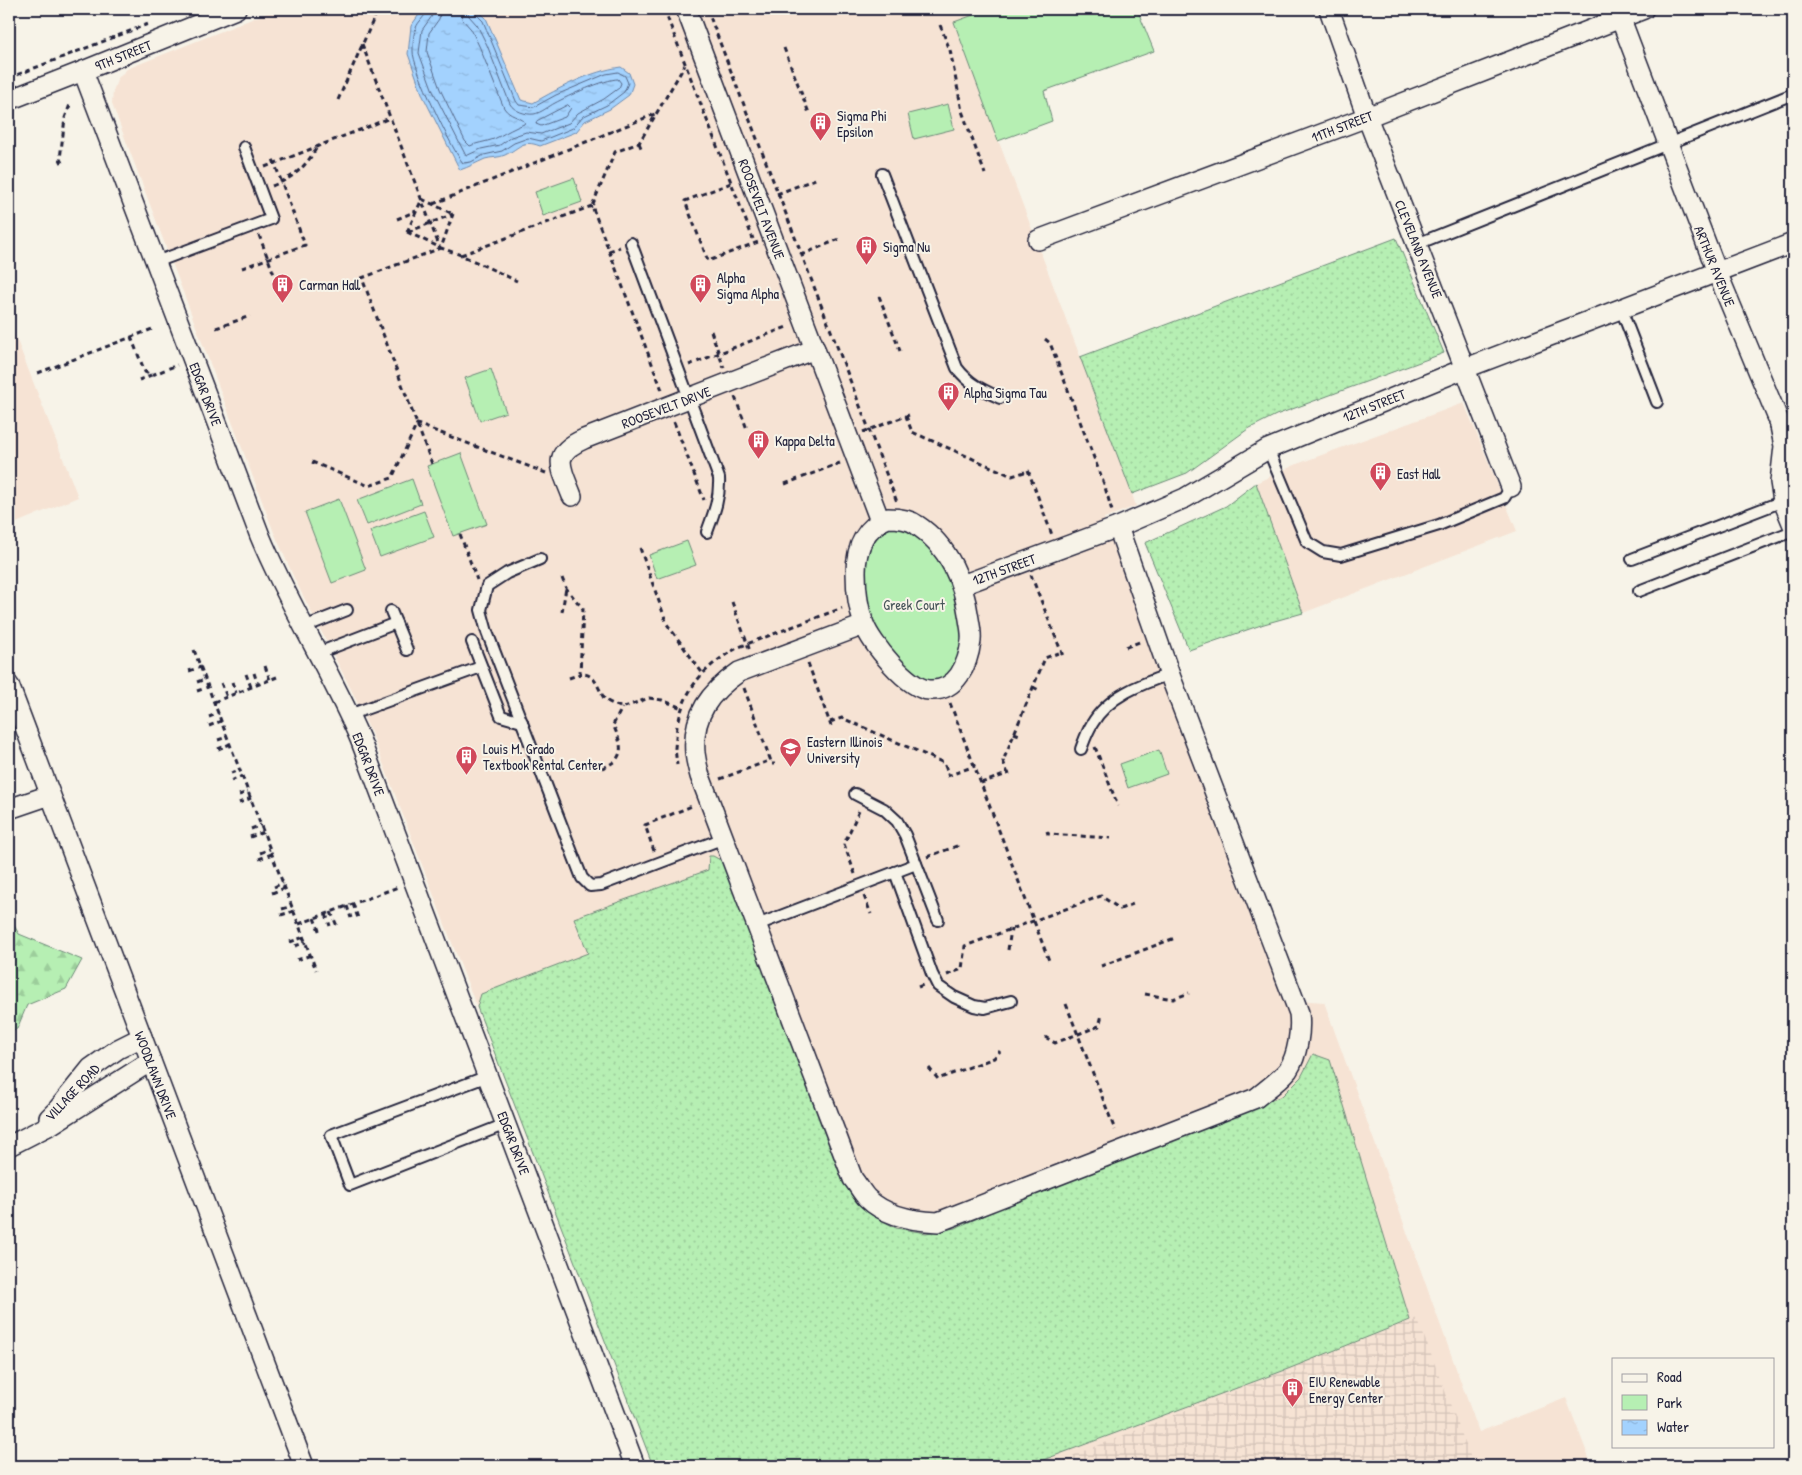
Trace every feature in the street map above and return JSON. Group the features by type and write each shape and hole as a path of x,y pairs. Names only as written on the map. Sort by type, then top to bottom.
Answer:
{"street":[{"name":"9TH STREET","path":"9,100 236,9"},
{"name":"ROOSEVELT AVENUE","path":"686,9 880,521"},
{"name":"CLEVELAND AVENUE","path":"1330,9 1367,117 1511,487"},
{"name":"11TH STREET","path":"1038,240 1367,117 1619,13 1644,9"},
{"name":"ARTHUR AVENUE","path":"1619,13 1718,272 1779,421 1784,446 1780,482 1789,512"},
{"name":"EDGAR DRIVE","path":"83,71 276,576 349,715 635,1466"},
{"name":"12TH STREET","path":"962,585 1118,527 1185,498 1268,448 1466,368 1793,243"},
{"name":"ROOSEVELT DRIVE","path":"569,488 561,460 562,454 568,447 584,439 815,349"},
{"path":"888,518 902,518 917,524 928,534 951,562 962,585 967,601 971,635 969,652 963,670 956,680 944,688 928,690 917,686 902,676 878,649 864,625 858,597 856,560 862,539 869,529 888,518"},
{"path":"864,625 739,672 723,683 699,714 695,753 700,776 853,1179 867,1198 898,1216 918,1221 938,1222 1256,1098 1276,1082 1289,1068 1301,1031 1299,1013 1170,674 1118,527"},
{"name":"WOODLAWN DRIVE","path":"9,685 304,1466"},
{"path":"9,809 50,795"},
{"name":"VILLAGE ROAD","path":"29,1136 58,1109 91,1068 142,1037"},
{"name":"VILLAGE ROAD","path":"9,1146 52,1124 151,1061"}],"lane":[{"path":"1417,244 1793,94"},
{"path":"156,262 271,220 244,147"},
{"path":"882,174 957,368 964,378 975,386 1000,398"},
{"path":"631,243 718,478 720,491 707,532"},
{"path":"1621,309 1657,402"},
{"path":"1268,448 1307,542 1323,552 1341,555 1439,525 1504,498 1511,487"},
{"path":"1632,558 1789,512"},
{"path":"1639,591 1793,531"},
{"path":"540,560 495,579 487,586 481,610 582,878 590,886 602,885 724,838"},
{"path":"304,627 347,610"},
{"path":"391,612 407,650"},
{"path":"318,653 396,623"},
{"path":"472,642 501,716 522,722"},
{"path":"349,715 482,667"},
{"path":"1082,746 1092,724 1105,706 1126,692 1170,674"},
{"path":"855,794 884,809 897,821 938,920"},
{"path":"757,925 915,863"},
{"path":"895,872 938,986 954,997 974,1006 985,1008 1011,1001"},
{"path":"488,1076 331,1135 350,1185 506,1124"}],"path":[{"path":"338,100 378,9"},
{"path":"664,9 758,252"},
{"path":"708,9 897,502 906,503"},
{"path":"9,78 150,23"},
{"path":"940,25 950,50 962,111 985,174"},
{"path":"362,44 441,248"},
{"path":"784,48 809,113"},
{"path":"685,65 639,143 615,152 592,206 712,519"},
{"path":"62,163 60,160 64,118 71,102"},
{"path":"433,204 656,114"},
{"path":"253,172 390,118"},
{"path":"639,143 642,150"},
{"path":"260,190 294,176 312,156 317,147"},
{"path":"770,196 818,178"},
{"path":"739,180 685,201 696,233 708,261 763,240"},
{"path":"422,200 453,214"},
{"path":"407,232 422,200"},
{"path":"461,255 592,206"},
{"path":"397,219 417,211"},
{"path":"407,232 453,214"},
{"path":"432,464 362,278 441,248 453,214"},
{"path":"256,225 275,277"},
{"path":"407,232 517,282"},
{"path":"794,258 842,238"},
{"path":"879,296 900,351"},
{"path":"216,328 250,316"},
{"path":"783,319 797,356"},
{"path":"38,373 155,328"},
{"path":"657,377 786,328"},
{"path":"131,337 145,372 152,375"},
{"path":"1045,338 1050,343 1076,408 1118,527"},
{"path":"140,380 180,364"},
{"path":"861,433 908,416 912,432 1012,476 1028,470 1053,538"},
{"path":"312,462 370,486 392,478 417,424"},
{"path":"417,424 569,488"},
{"path":"785,484 845,461"},
{"path":"839,463 842,472"},
{"path":"460,534 483,597"},
{"path":"640,548 668,624 705,678"},
{"path":"981,783 1009,774 1003,761 1045,658 1062,654 1030,573"},
{"path":"562,578 566,588 583,610 580,674"},
{"path":"562,612 566,588"},
{"path":"732,602 751,653"},
{"path":"678,769 675,738 682,708 686,697 702,674 729,653 747,644 838,610 844,606"},
{"path":"662,610 667,608"},
{"path":"1126,647 1148,639"},
{"path":"194,650 316,970"},
{"path":"806,657 830,724 842,718 892,742 916,750 944,763 948,776 975,766"},
{"path":"265,666 270,680"},
{"path":"189,671 201,667"},
{"path":"254,673 258,685"},
{"path":"246,674 251,687"},
{"path":"569,678 580,674 591,676 597,682 605,700 622,708"},
{"path":"214,702 277,677"},
{"path":"196,682 205,679"},
{"path":"232,682 236,693"},
{"path":"221,683 227,697"},
{"path":"742,683 770,760 772,764 775,764"},
{"path":"197,692 208,687"},
{"path":"1033,687 1041,691"},
{"path":"602,768 611,764 620,753 621,744 613,725 622,708 649,698 662,700 682,708"},
{"path":"957,700 950,702 1050,963"},
{"path":"1024,710 1028,712"},
{"path":"209,717 219,713"},
{"path":"209,726 221,721"},
{"path":"869,737 872,731"},
{"path":"1014,733 1022,736"},
{"path":"218,740 227,737"},
{"path":"218,749 230,744"},
{"path":"1082,746 1096,748 1118,806"},
{"path":"912,757 916,750"},
{"path":"717,780 770,760"},
{"path":"231,773 240,770"},
{"path":"230,780 242,776"},
{"path":"240,795 248,792"},
{"path":"239,803 251,798"},
{"path":"865,799 844,844 871,914"},
{"path":"654,851 644,824 692,808 689,800"},
{"path":"251,829 261,825"},
{"path":"1047,831 1048,834 1111,838"},
{"path":"250,837 264,832"},
{"path":"915,863 957,846 956,844"},
{"path":"260,853 270,849"},
{"path":"259,859 272,854"},
{"path":"274,887 283,883"},
{"path":"272,893 285,888"},
{"path":"299,924 398,888"},
{"path":"918,986 962,969 965,946 1011,928 1101,896 1120,909 1136,903"},
{"path":"353,904 358,918"},
{"path":"282,909 292,906"},
{"path":"347,906 351,918"},
{"path":"281,915 294,911"},
{"path":"331,912 337,926"},
{"path":"326,914 330,926"},
{"path":"314,918 320,933"},
{"path":"1008,950 1011,928"},
{"path":"290,942 304,937"},
{"path":"1101,966 1175,938"},
{"path":"295,946 306,942"},
{"path":"297,960 310,955"},
{"path":"1145,994 1173,999 1189,993"},
{"path":"1066,1004 1114,1130"},
{"path":"1045,1037 1055,1043 1099,1026 1102,1015"},
{"path":"929,1068 938,1079 994,1058 1000,1051"}],"shaded area":[{"name":"Eastern Illinois University","path":"277,9 990,9 954,23 1132,494 1136,506 1104,518 1284,999 1324,1002 1479,1432 1566,1398 1592,1466 653,1466 373,737 352,691 295,580 273,530 112,104 113,91 118,78 127,69"},
{"path":"9,320 78,497 9,526"},
{"path":"1464,403 1517,531 1303,613 1256,483 1297,464"},
{"path":"1417,1318 1474,1466 1047,1466"}],"green space":[{"path":"990,9 1137,9 1154,51 1044,91 1052,121 998,141 954,22"},
{"path":"948,104 954,129 914,139 908,114"},
{"path":"574,178 582,202 543,216 535,192"},
{"path":"1396,238 1444,353 1276,415 1248,429 1187,473 1132,494 1080,357"},
{"path":"491,369 506,412 480,421 465,378"},
{"path":"461,453 487,524 453,536 427,466"},
{"path":"412,479 421,504 367,525 357,500"},
{"path":"1256,483 1303,613 1264,624 1189,650 1145,543 1226,506"},
{"path":"339,499 366,570 332,583 305,512"},
{"path":"424,511 434,537 380,557 370,531"},
{"name":"Greek Court","path":"902,525 936,551 956,586 965,641 954,674 935,683 913,676 879,635 868,609 864,562 870,539 887,526"},
{"path":"687,541 696,565 657,579 649,555"},
{"path":"1159,750 1167,774 1128,788 1120,764"},
{"path":"709,856 724,862 853,1195 870,1214 896,1228 926,1233 955,1228 1078,1174 1282,1096 1301,1077 1313,1054 1330,1060 1410,1320 1288,1369 1027,1466 653,1466 477,1007 481,994 588,953 574,918 708,870"},
{"path":"9,917 19,934 82,960 66,989 27,1005 17,1029 9,1031"}],"water":[{"path":"423,9 477,9 486,18 521,100 533,103 587,76 621,67 629,73 633,84 629,95 610,109 585,121 576,132 540,146 529,143 521,145 503,156 485,159 460,170 423,96 408,54 411,26"}],"place":[{"name":"Sigma Phi Epsilon","path":"821,142"},
{"name":"Sigma Nu","path":"867,265"},
{"name":"Carman Hall","path":"283,303"},
{"name":"Alpha Sigma Alpha","path":"701,304"},
{"name":"Alpha Sigma Tau","path":"948,411"},
{"name":"Kappa Delta","path":"759,459"},
{"name":"East Hall","path":"1381,492"},
{"name":"Eastern Illinois University","path":"791,768"},
{"name":"Louis M. Grado Textbook Rental Center","path":"467,775"},
{"name":"EIU Renewable Energy Center","path":"1293,1408"}]}
